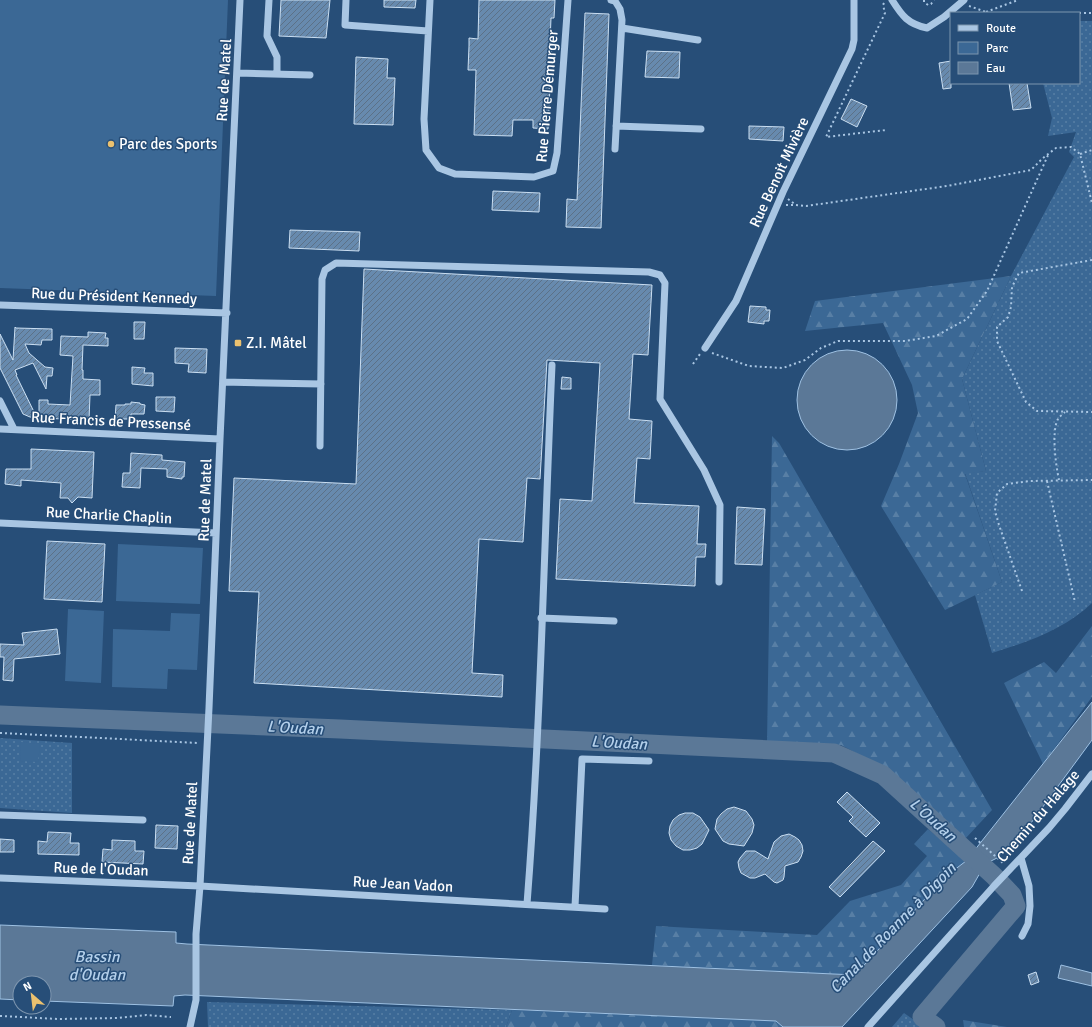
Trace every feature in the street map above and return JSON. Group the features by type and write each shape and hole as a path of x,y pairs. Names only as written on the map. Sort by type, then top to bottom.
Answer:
{"street":[{"name":"Rue de Matel","path":"190,1027 196,1000 196,934 209,718 240,0"},
{"path":"269,0 267,36 277,56 277,74"},
{"path":"346,0 345,26 428,31"},
{"name":"Rue Pierre Démurger","path":"430,0 424,119 426,150 439,168 455,174 534,177 553,171 557,153 568,0"},
{"path":"611,0 615,1 620,9 622,20 615,149"},
{"name":"Rue Benoit Mivière","path":"705,348 736,301 783,192 852,49 854,40 854,0"},
{"path":"892,0 906,20 917,26 927,28 944,17 962,2"},
{"path":"622,28 698,40"},
{"path":"237,73 310,75"},
{"path":"616,126 701,129"},
{"path":"320,446 322,279 325,270 336,263 649,272 660,275 666,283 660,399 704,470 720,505 719,582"},
{"name":"Rue du Président Kennedy","path":"0,305 227,313"},
{"path":"527,904 531,852 552,365"},
{"path":"224,382 321,384"},
{"path":"0,401 14,429"},
{"name":"Rue Francis de Pressensé","path":"0,429 220,438"},
{"name":"Rue Charlie Chaplin","path":"0,523 216,533"},
{"path":"541,618 614,621"},
{"path":"575,907 582,759 649,762"},
{"name":"Chemin du Halage","path":"868,1027 1065,809 1092,774"},
{"path":"0,815 143,820"},
{"path":"1021,858 1029,886 1030,906 1028,924 1022,936"},
{"name":"Rue de l'Oudan","path":"0,878 200,886"},
{"name":"Rue Jean Vadon","path":"200,886 605,909"}],"path":[{"path":"885,0 883,5 885,13 826,137 886,130"},
{"path":"924,0 924,2 928,5 932,4 934,0"},
{"path":"962,2 987,12 1018,0"},
{"path":"1080,13 1092,13"},
{"path":"783,192 785,197 796,205 806,206 947,186 1031,170 1042,158 1056,148 1072,147 1080,154 1092,203"},
{"path":"1080,154 1092,150"},
{"path":"713,354 749,366 783,368 805,360 820,348 838,341 905,341 936,336 967,319 987,291 1049,153"},
{"path":"1092,260 1019,273 1012,287 1011,307 1008,317 997,328 997,341 1026,402 1037,411 1092,412"},
{"path":"693,364 705,348"},
{"path":"1059,480 1056,463 1055,437 1058,419 1065,412"},
{"path":"1022,591 998,525 995,511 996,493 1007,484 1059,480 1092,480"},
{"path":"1047,481 1074,602"},
{"path":"0,733 207,743"},
{"path":"975,838 1004,864"},
{"path":"0,1016 59,1019 118,1018 146,1015 171,1017"}],"green space":[{"name":"Parc des Sports","path":"0,0 228,0 216,296 0,288"},
{"path":"1080,21 1092,21 1092,603 1070,620 1045,634 992,653 975,595 1002,582 965,473 986,471 962,379 1011,276 1074,157 1069,152 1076,132 1048,136 1052,118 1043,84 1080,84"},
{"path":"1011,276 962,379 986,471 965,474 1002,582 945,610 881,506 918,413 912,385 883,323 805,331 815,301"},
{"path":"772,436 779,443 992,810 965,839 886,769 841,745 767,743"},
{"path":"118,544 203,548 200,604 116,601"},
{"path":"68,609 104,611 101,683 65,681"},
{"path":"171,613 200,614 197,670 168,669 167,689 112,687 113,629 170,631"},
{"path":"1092,626 1092,697 1043,764 1004,683 1044,662 1056,673"},
{"path":"0,738 72,743 72,813 0,808"},
{"path":"21,742 40,744 38,762 20,761"},
{"path":"928,829 966,861 945,877 855,975 652,965 656,926 817,935 850,901 901,885 927,856 914,844"},
{"path":"207,1002 512,1010 506,1027 208,1027"},
{"path":"512,1010 776,1021 783,1027 506,1027"},
{"path":"904,1013 924,1027 892,1027"},
{"path":"963,1020 1007,1027 964,1027"}],"water":[{"path":"847,350 857,351 875,358 889,372 896,390 896,410 889,428 875,442 857,449 847,450 837,449 819,442 805,428 798,410 797,400 798,390 805,372 819,358 837,351"},
{"name":"Bassin d'Oudan","path":"1092,702 1092,740 1031,823 997,858 989,862 980,873 972,887 842,1027 783,1027 776,1021 185,995 174,996 173,1006 52,1001 52,975 12,975 12,1000 0,999 0,925 176,932 176,943 187,944 855,975 945,877 966,861"},
{"path":"1061,965 1092,973 1092,986 1058,978"}],"building":[{"path":"281,0 330,0 326,38 279,36"},
{"path":"384,0 416,0 415,8 384,7"},
{"path":"479,0 555,0 554,18 551,18 550,43 552,43 548,129 533,128 533,120 513,120 512,136 474,135 476,70 468,70 469,38 478,39"},
{"path":"585,13 609,14 601,228 566,227 567,199 577,200"},
{"path":"647,51 680,52 679,78 645,77"},
{"path":"356,57 388,59 387,78 395,78 393,125 354,124"},
{"path":"950,61 951,88 943,89 939,63"},
{"path":"1009,84 1027,84 1031,108 1013,110"},
{"path":"851,99 867,106 857,127 841,119"},
{"path":"749,126 784,127 783,141 749,139"},
{"path":"493,191 540,193 539,212 492,210"},
{"path":"290,230 360,232 359,251 289,248"},
{"path":"364,269 652,285 648,355 633,354 629,419 652,421 650,459 637,458 634,503 699,506 697,544 706,544 705,557 696,557 695,586 556,579 560,499 592,501 600,363 547,360 540,479 527,478 523,542 479,539 472,673 503,675 502,697 254,683 259,592 229,591 234,478 356,484"},
{"path":"750,306 766,307 766,310 770,310 769,321 764,321 764,324 748,322"},
{"path":"134,322 145,322 144,339 134,339"},
{"path":"15,327 52,329 52,340 42,340 41,345 25,344 29,353 45,367 53,368 52,376 47,376 46,389 33,363 15,370 37,418 23,414 0,368 0,334 13,360"},
{"path":"88,332 106,333 105,338 108,338 108,346 83,345 83,379 100,380 100,395 90,395 89,420 39,418 39,400 48,400 48,404 70,405 73,356 60,355 61,336 88,337"},
{"path":"175,348 207,349 206,373 188,372 189,364 175,363"},
{"path":"132,367 145,368 144,373 153,373 153,386 132,384"},
{"path":"562,377 571,378 571,389 561,389"},
{"path":"156,397 175,397 174,412 156,411"},
{"path":"131,402 145,405 144,414 131,414 131,419 115,419 116,405 131,404"},
{"path":"31,449 94,452 92,498 78,497 72,503 68,498 60,498 61,483 21,480 21,486 5,484 6,469 31,469"},
{"path":"131,453 162,455 162,460 185,462 184,477 182,477 182,479 167,477 167,469 141,468 140,488 122,487 123,473 130,473"},
{"path":"737,507 765,509 762,565 735,564"},
{"path":"47,541 105,544 102,602 44,599"},
{"path":"57,629 60,654 14,659 13,681 3,680 4,657 0,657 0,644 24,645 22,633"},
{"path":"847,792 880,823 866,837 849,821 853,817 837,802"},
{"path":"734,807 746,811 752,819 754,825 752,833 744,846 729,844 723,841 715,829 717,819 721,814 727,809"},
{"path":"693,813 700,817 709,830 702,844 697,848 690,850 683,850 676,846 671,840 669,833 673,820 679,815"},
{"path":"156,825 178,826 177,849 155,848"},
{"path":"48,832 71,833 70,843 79,843 79,855 38,854 38,841 47,842"},
{"path":"789,834 799,840 803,851 798,862 785,866 783,880 777,883 765,874 755,878 750,878 741,873 738,862 746,851 755,851 768,859 774,842 781,836"},
{"path":"0,839 14,840 14,852 0,852"},
{"path":"112,840 135,841 135,851 144,851 143,864 102,862 103,849 112,850"},
{"path":"873,841 885,851 840,897 829,887"},
{"path":"1036,972 1039,982 1031,985 1028,975"}],"waterway":[{"name":"L'Oudan","path":"0,715 340,729 834,753 883,775 994,876 1012,895 1016,906 922,1017 936,1027"}],"place":[{"name":"Parc des Sports","path":"111,144"},
{"name":"Z.I. Mâtel","path":"238,343"}],"water label":[{"name":"Canal de Roanne à Digoin","path":"893,928"}]}
